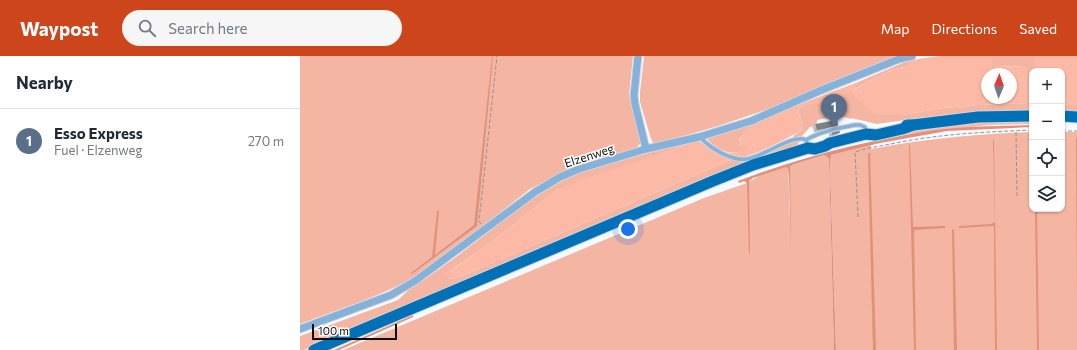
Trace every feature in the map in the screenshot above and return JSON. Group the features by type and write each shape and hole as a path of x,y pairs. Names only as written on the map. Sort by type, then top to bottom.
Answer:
{"main road":[{"path":"314,350 713,180 807,144 823,141 830,142 866,134 876,129 903,124 913,125 978,117 1029,116"},
{"path":"1065,116 1077,117"}],"street":[{"path":"638,56 634,95 646,149"},
{"name":"Elzenweg","path":"300,329 391,295 416,281 535,192 560,177 579,169 646,149 699,137 751,121 831,86 899,59 912,56"}],"lane":[{"path":"699,137 707,144 732,158 746,159 758,156 802,138 807,144 812,136 855,124 865,127 866,134"}],"path":[{"path":"484,230 479,221 497,56"},
{"path":"858,216 855,152 911,140 971,133 1029,130"},
{"path":"1016,131 1018,196"},
{"path":"1065,131 1077,132"}],"shaded area":[{"path":"300,56 633,56 629,95 641,134 641,143 636,148 569,170 530,189 424,272 394,288 300,324"},
{"path":"492,56 477,226 412,274 411,273 432,257 437,212 439,210 435,255 474,225"},
{"path":"644,56 899,56 777,106 718,126 659,143 653,143 640,102"},
{"path":"940,56 992,56 992,67 1026,66 1027,103 1017,103 1017,68 981,68 981,104 1003,104 943,108 902,115 885,115 875,114 857,99 852,91 833,99 798,109 803,129 772,146 754,154 741,157 726,152 738,152 749,148 738,146 750,123 858,82 854,90 892,70 908,66 918,59"},
{"path":"992,56 1035,56 1035,68 1029,68 1029,113 941,119 926,117 877,124 841,116 833,119 832,117 817,120 815,126 810,127 802,136 794,138 793,136 803,129 798,109 809,104 839,98 858,82 905,62 918,59 908,66 892,70 853,90 902,115 943,108 1026,103 1024,66 992,67"},
{"path":"1035,56 1077,56 1077,105 1065,105 1065,68 1035,68"},
{"path":"1065,105 1077,105 1077,113 1065,113"},
{"path":"1029,120 1029,124 989,125 892,136 891,134 944,125"},
{"path":"750,123 749,127 739,140 750,148 744,151 733,153 727,152 716,147 707,139 708,137"},
{"path":"1029,125 1029,127 947,131 880,143 831,155 830,167 836,350 834,350 829,159 824,155 792,165 790,167 791,250 788,168 786,167 753,178 749,181 749,255 747,183 744,181 739,183 738,181 786,164 860,144 935,130 984,126"},
{"path":"1029,132 1029,212 1065,212 1065,132 1077,132 1077,350 836,350 830,167 831,155 871,145 871,149 911,142 992,134"},
{"path":"1076,138 1077,138 1077,304"},
{"path":"696,140 683,146 557,190 489,244 451,270 451,279 457,278 733,159 748,163 511,261 304,350 300,350 300,336 398,300 414,285 456,257 530,200 560,182 583,171"},
{"path":"696,140 733,159 457,278 450,279 444,275 489,244 557,190 583,179 683,146"},
{"path":"801,140 794,148 760,157 795,141"},
{"path":"994,140 997,350 995,350 994,228 993,226 959,228 959,226 991,224 995,222"},
{"path":"910,144 913,227 945,226 945,228 914,230 916,350 914,350"},
{"path":"870,152 876,350 873,350 868,154"},
{"path":"824,155 829,159 834,350 343,350 704,198 747,183 762,174 788,166 790,221 790,167 792,165"},
{"path":"1035,212 1037,212 1039,350 1037,350"},
{"path":"954,229 957,350 954,350 952,230"},
{"path":"413,315 413,317 339,350 334,350"}],"building":[{"path":"837,120 840,133 832,135 831,128 817,130 815,124"}],"place":[{"name":"Esso Express","path":"834,127"}]}
